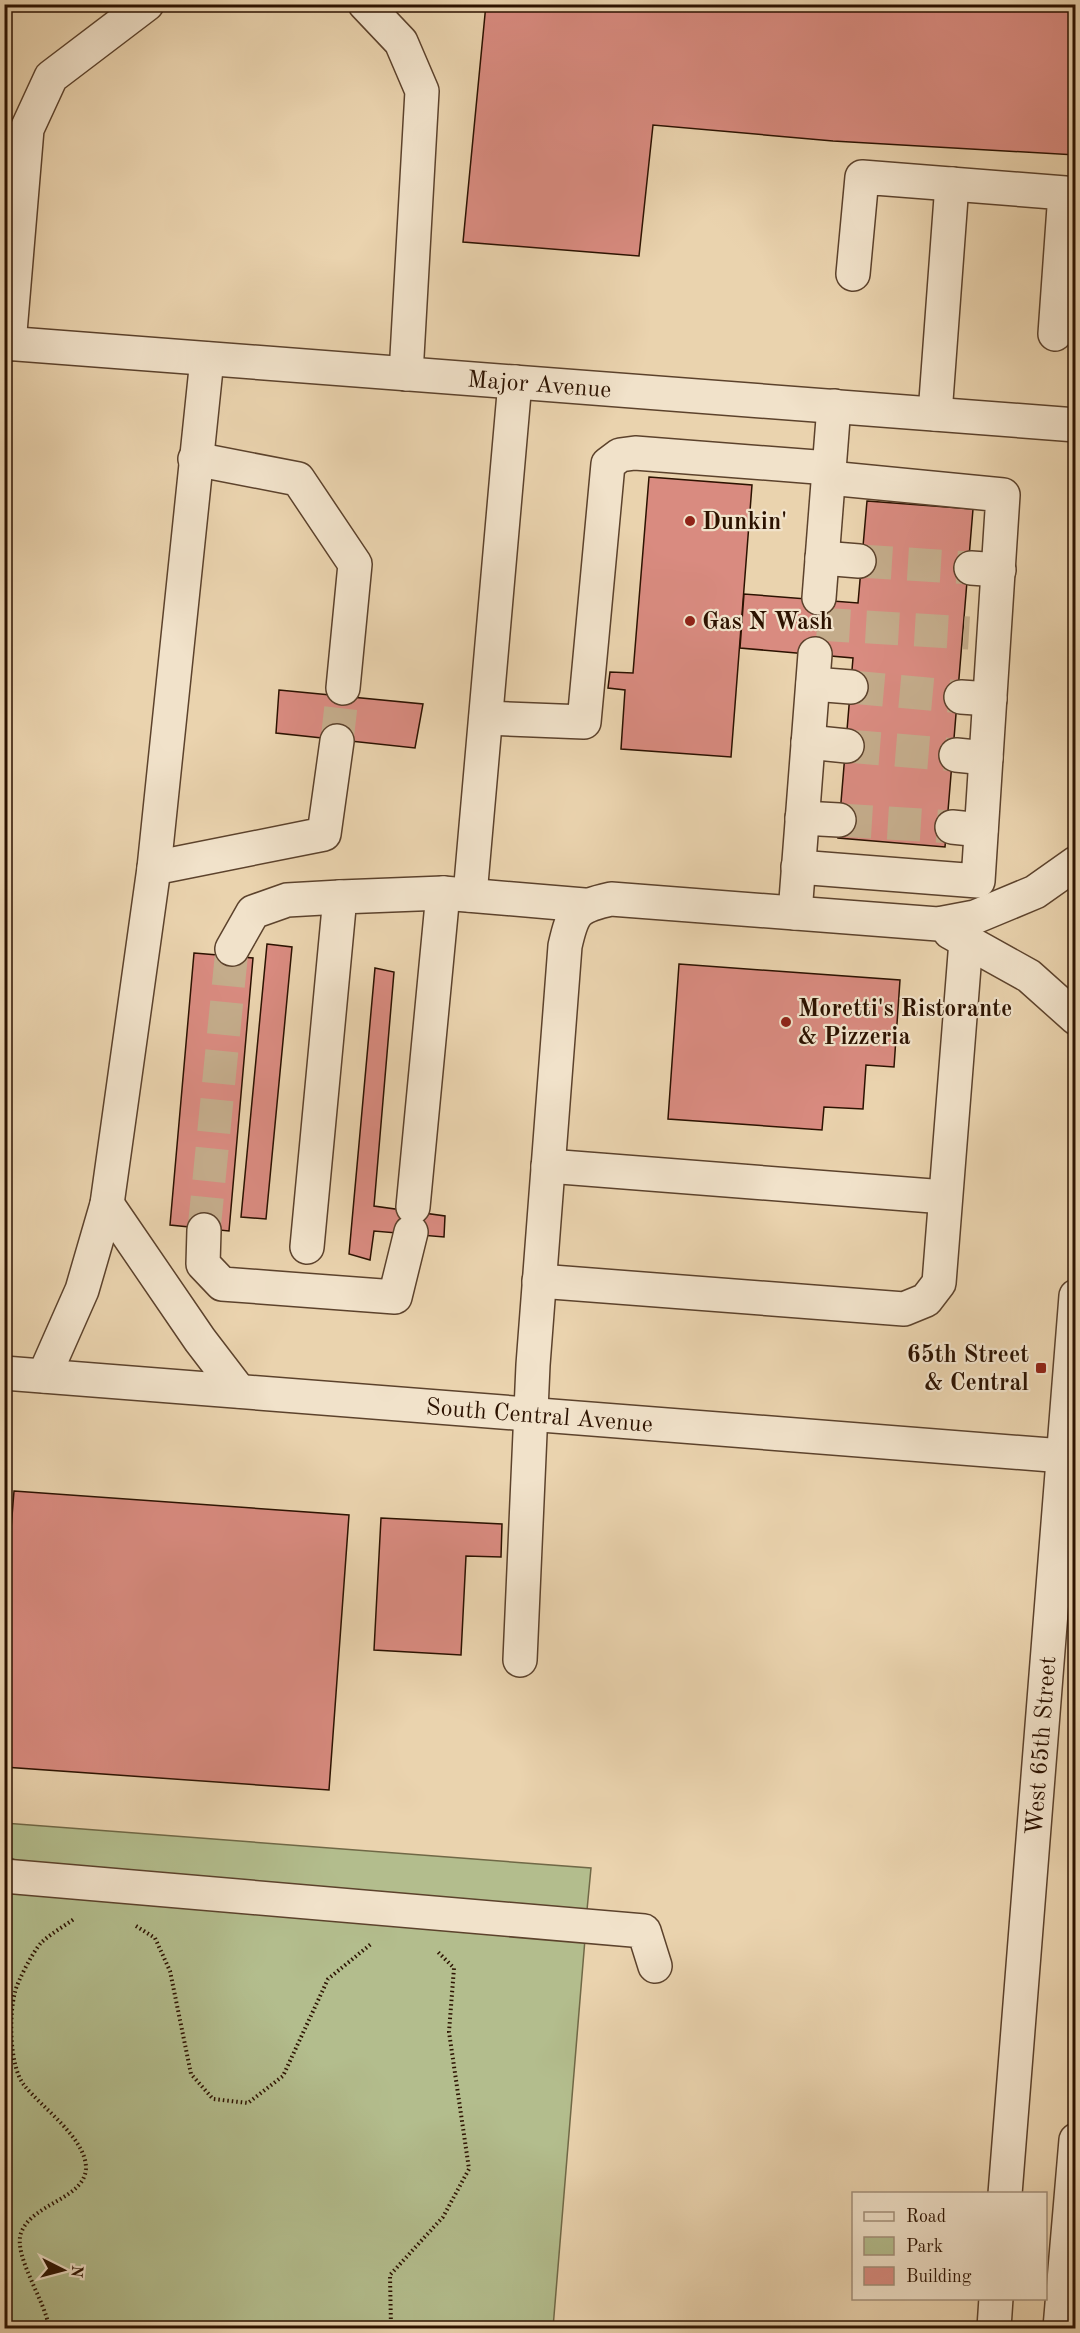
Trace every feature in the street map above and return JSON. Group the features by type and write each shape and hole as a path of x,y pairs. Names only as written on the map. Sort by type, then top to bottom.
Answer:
{"street":[{"path":"7,344 16,128 51,77 147,4"},
{"path":"365,4 401,42 422,92 406,374"},
{"path":"853,274 862,177 1065,193 1055,334"},
{"path":"935,414 952,184"},
{"name":"Major Avenue","path":"7,344 1076,425"},
{"path":"44,1376 82,1290 107,1204 154,868 207,358"},
{"path":"204,1230 202,1264 222,1284 395,1297 412,1220 456,894 486,718 515,382"},
{"path":"819,598 834,406"},
{"path":"486,718 584,722 608,464 621,455 635,453 829,473 1003,495 985,569 967,829 978,881 971,929 939,1283 926,1300 904,1310 539,1281"},
{"path":"195,459 298,479 355,564 343,688"},
{"path":"822,558 859,561"},
{"path":"795,913 814,669 851,687"},
{"path":"154,868 324,834 338,741"},
{"path":"808,742 847,746"},
{"path":"802,818 839,820"},
{"path":"971,929 1035,892 1076,863"},
{"path":"798,867 978,881"},
{"path":"232,949 253,912 287,900 340,897 456,894 584,906 611,899 938,924 971,929 1029,975 1076,1018"},
{"path":"307,1247 340,897"},
{"path":"520,1660 539,1281 565,946 570,922 584,906"},
{"path":"548,1166 945,1197"},
{"path":"107,1204 200,1340 239,1391"},
{"name":"West 65th Street","path":"1005,2192 1069,1457 1076,1296"},
{"name":"South Central Avenue","path":"4,1373 1069,1457"},
{"path":"4,1876 644,1931 654,1966"},
{"path":"1060,2328 1076,2140"},
{"path":"994,2328 996,2300"}],"path":[{"path":"49,2328 48,2317 21,2254 21,2234 33,2216 80,2186 86,2168 80,2146 22,2083 11,2050 15,1991 39,1944 78,1916"},
{"path":"128,1921 155,1938 170,1971 191,2074 213,2099 248,2103 283,2076 328,1979 374,1942"},
{"path":"391,2328 390,2276 442,2217 469,2169 449,2032 454,1968 430,1944"}],"green space":[{"path":"4,1823 591,1868 587,1910 25,1865 5,1855"},
{"path":"4,1892 585,1939 553,2328 5,2328"}],"building":[{"path":"486,4 1076,4 1076,155 833,141 653,125 639,256 463,242"},
{"name":"Gas N Wash","path":"649,477 752,485 731,757 621,749 625,690 608,688 610,672 633,673"},
{"name":"Gas N Wash","path":"867,501 973,509 945,847 838,838 853,658 740,648 744,594 858,603"},
{"path":"279,690 423,704 415,748 276,733"},
{"path":"267,944 292,947 266,1219 241,1217"},
{"path":"194,953 253,958 229,1231 170,1225"},
{"name":"Moretti's Ristorante & Pizzeria","path":"679,964 900,980 894,1067 866,1065 863,1109 824,1107 822,1130 668,1119"},
{"path":"375,968 394,972 374,1206 445,1216 444,1237 374,1231 370,1260 349,1254"},
{"path":"14,1491 349,1515 329,1790 4,1767 4,1618"},
{"path":"381,1518 502,1524 501,1557 466,1556 461,1655 374,1650"}],"tunnel":[{"path":"859,561 971,568"},
{"path":"817,624 969,633"},
{"path":"851,687 961,697"},
{"path":"337,741 343,688"},
{"path":"847,746 956,755"},
{"path":"839,820 952,827"},
{"path":"204,1230 232,949"}],"place":[{"name":"Dunkin'","path":"690,521"},
{"name":"Gas N Wash","path":"690,621"},
{"name":"Moretti's Ristorante & Pizzeria","path":"786,1022"},
{"name":"65th Street & Central","path":"1041,1368"}]}
